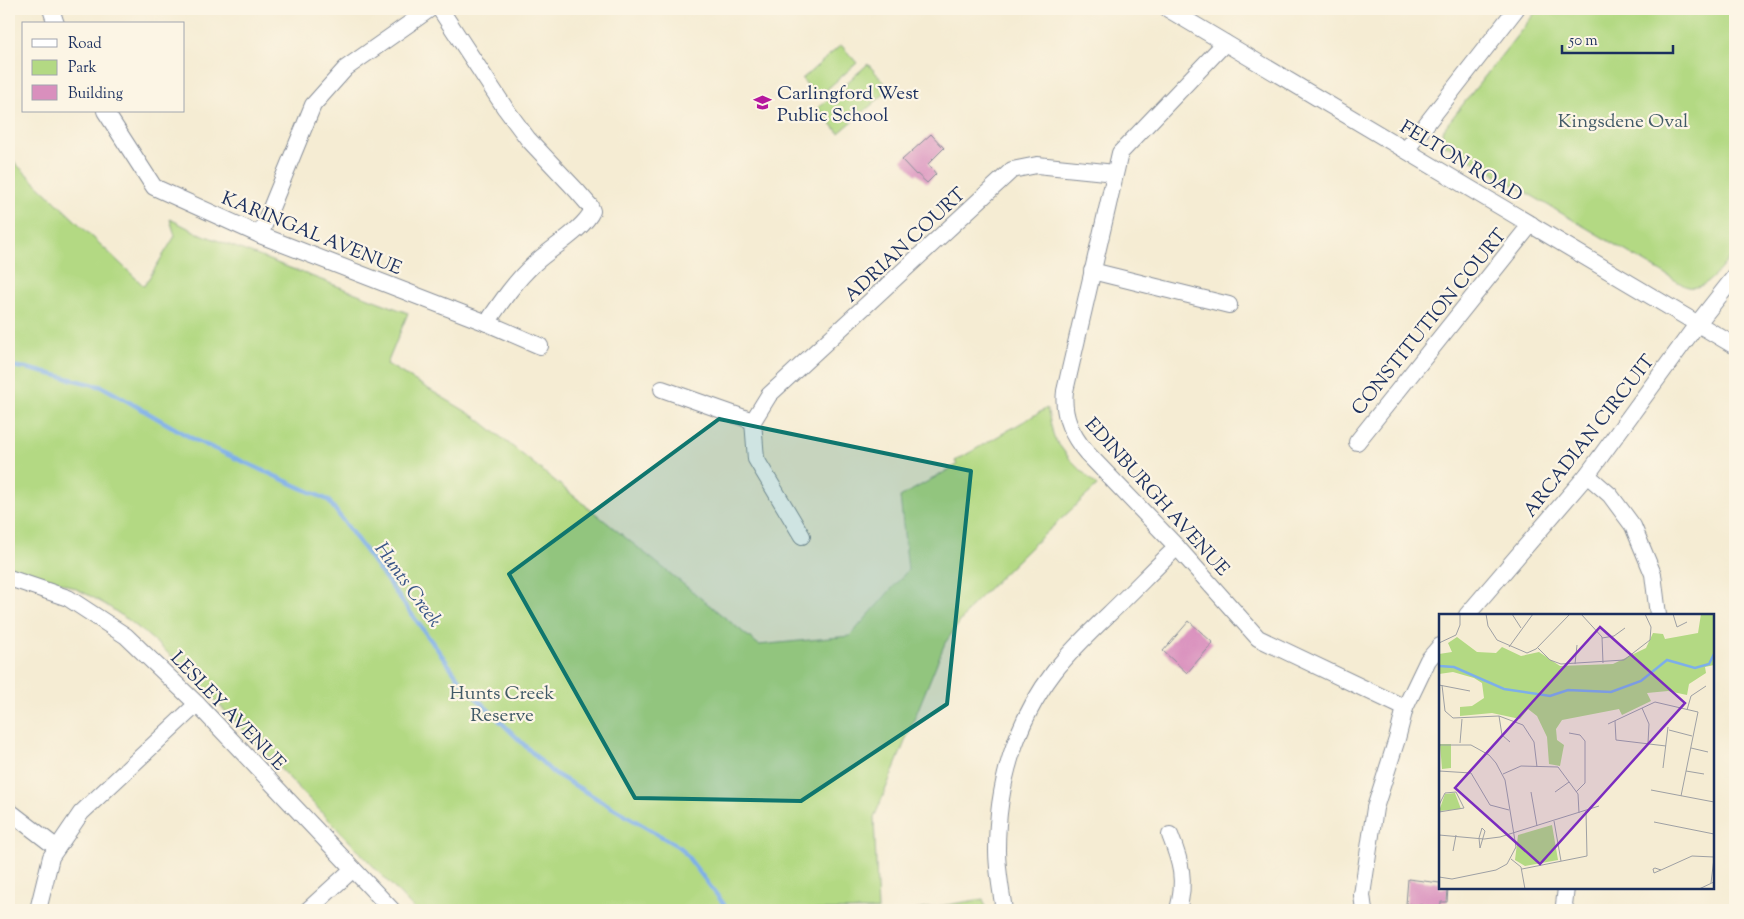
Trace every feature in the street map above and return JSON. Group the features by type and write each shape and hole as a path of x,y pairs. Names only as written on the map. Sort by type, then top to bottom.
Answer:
{"street":[{"path":"51,9 55,22"},
{"path":"260,235 313,105 346,68 430,9"},
{"path":"440,9 505,108 528,139 577,191 592,211 589,217 571,234 534,264 507,293 486,323"},
{"path":"1406,150 1516,9"},
{"name":"FELTON ROAD","path":"1174,10 1225,43 1735,346"},
{"name":"EDINBURGH AVENUE","path":"1225,43 1120,152 1065,391 1063,402 1069,428 1078,442 1177,547 1258,638 1405,708"},
{"name":"KARINGAL AVENUE","path":"106,112 154,187 260,235 540,346"},
{"name":"ADRIAN COURT","path":"753,421 769,395 1012,170 1038,165 1115,173"},
{"name":"CONSTITUTION COURT","path":"1357,442 1531,224"},
{"path":"1092,271 1229,304"},
{"name":"ARCADIAN CIRCUIT","path":"1468,614 1587,476 1698,323 1735,276"},
{"path":"662,389 753,421 756,459 802,536"},
{"path":"1587,476 1610,495 1633,526 1653,574 1658,614"},
{"path":"1004,910 997,851 998,816 1004,779 1012,751 1024,722 1039,694 1069,653 1177,547"},
{"name":"LESLEY AVENUE","path":"9,578 68,598 126,636 197,704 392,910"},
{"path":"1364,910 1362,895 1375,808 1405,708 1428,660 1439,647"},
{"path":"38,910 51,856 81,813 197,704"},
{"path":"9,811 57,848"},
{"path":"1170,835 1181,863 1183,893 1178,910"},
{"path":"308,910 353,869"},
{"path":"1566,889 1564,905 1566,910"}],"highlighted area":[{"path":"719,419 971,471 947,704 801,801 635,798 509,574"}],"green space":[{"name":"Kingsdene Oval","path":"1538,9 1735,9 1735,252 1707,282 1700,286 1685,286 1444,144 1442,131"},
{"path":"841,45 857,63 818,97 802,79"},
{"path":"868,64 890,89 839,133 818,108"},
{"name":"Hunts Creek Reserve","path":"9,153 16,164 144,286 175,236 170,219 198,233 408,313 387,364 477,418 759,645 850,636 908,570 900,497 957,465 955,461 1047,408 1054,438 1069,458 1097,486 972,605 945,643 874,818 878,910 415,910 189,673 144,632 111,608 76,589 45,577 9,568"},
{"path":"983,899 987,910 916,910"}],"building":[{"path":"931,134 944,148 928,164 936,174 927,183 916,175 902,160"},
{"path":"1189,621 1213,643 1187,673 1163,651"},
{"path":"1408,879 1439,883 1439,889 1448,889 1447,902 1441,902 1440,910 1422,910 1422,905 1406,904"}],"waterway":[{"name":"Hunts Creek","path":"9,366 26,368 103,387 195,440 328,500 465,687 552,772 681,848 727,910"}],"place":[{"name":"Carlingford West Public School","path":"763,103"}]}
